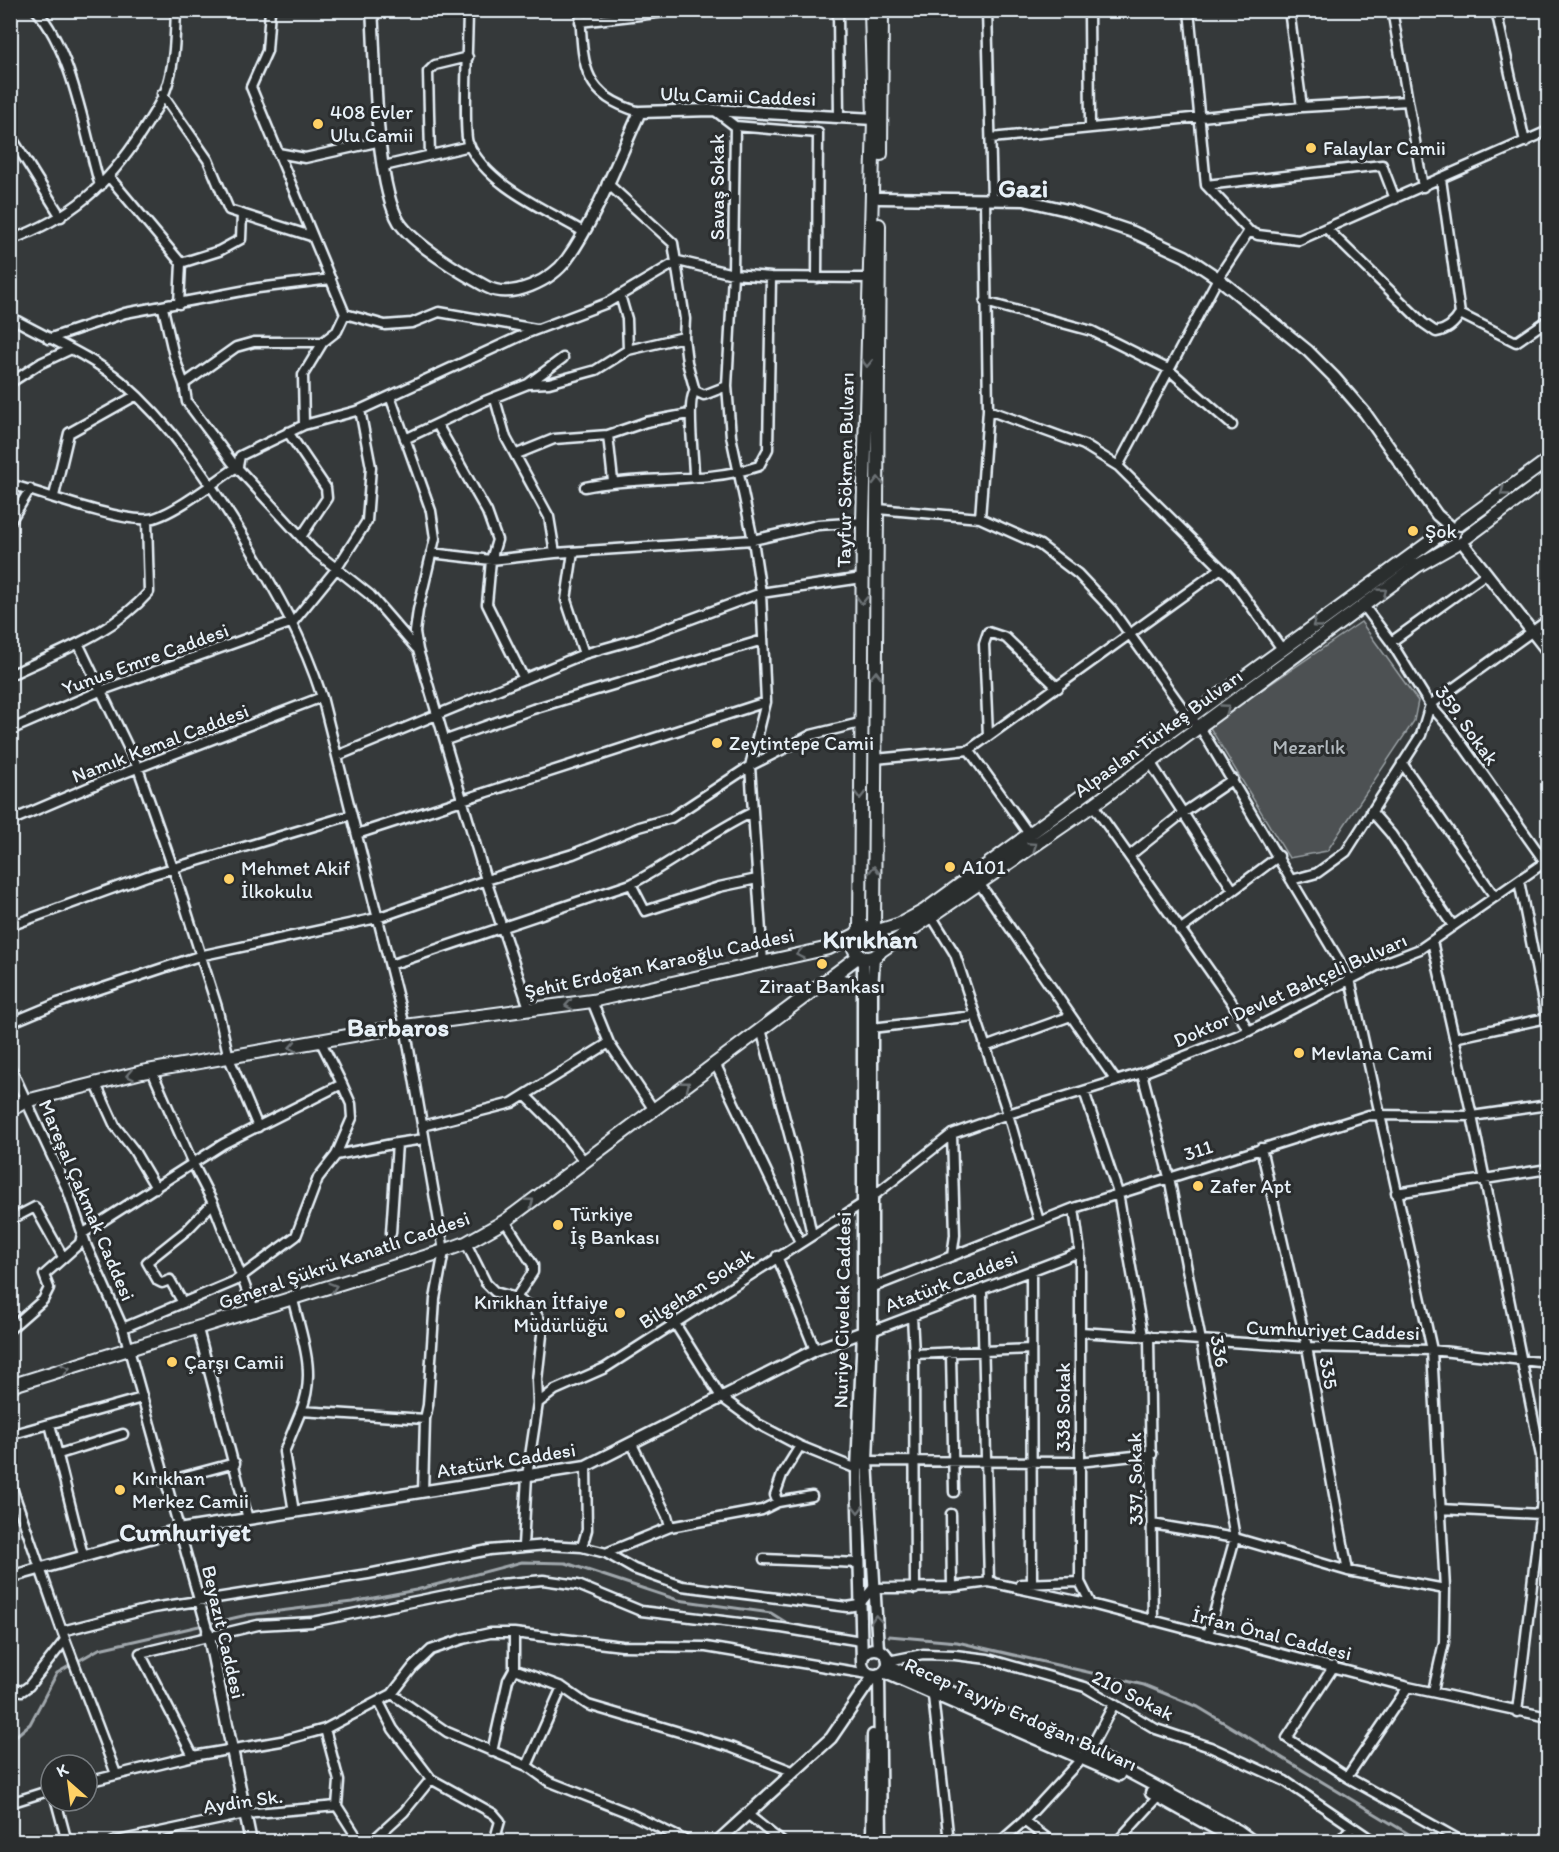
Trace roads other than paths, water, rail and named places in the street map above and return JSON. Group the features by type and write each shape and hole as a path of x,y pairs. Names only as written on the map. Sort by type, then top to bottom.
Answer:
{"main road":[{"name":"Tayfur Sökmen Bulvarı","path":"858,933 862,522 873,119 871,10"},
{"name":"Tayfur Sökmen Bulvarı","path":"876,930 875,759 882,10"},
{"name":"Alpaslan Türkeş Bulvarı","path":"876,930 900,924 924,911 1282,649 1548,460"},
{"name":"Alpaslan Türkeş Bulvarı","path":"870,955 932,917 1093,805 1417,566 1462,541 1548,477"},
{"path":"1453,526 1466,528 1462,541 1448,538 1453,526"},
{"path":"858,933 876,930"},
{"name":"Nuriye Civelek Caddesi","path":"858,933 853,946 870,955 883,938 876,930"},
{"name":"Şehit Erdoğan Karaoğlu Caddesi","path":"10,1110 27,1101 95,1082 152,1071 405,1026 592,1001 829,948 858,933"},
{"name":"General Şükrü Kanatlı Caddesi","path":"10,1386 255,1312 466,1243 505,1221 761,1029 832,978 870,955"}],"street":[{"path":"36,10 50,26 63,53 100,186"},
{"path":"10,240 61,217 110,178 151,119 169,80 176,10"},
{"path":"270,10 267,51 251,87 345,314 337,331 323,342 303,375 303,425"},
{"name":"Ulu Camii Caddesi","path":"372,10 387,193 400,223 460,273 492,290 523,290 548,275 566,260 607,183 640,112 714,110 873,119"},
{"path":"468,10 467,141 485,169 518,194 582,231"},
{"path":"580,10 586,74 595,89 619,106 640,112"},
{"path":"580,22 682,10"},
{"path":"838,10 839,117"},
{"path":"980,518 988,410 985,302 991,138 987,10"},
{"path":"1089,10 1090,128"},
{"path":"1189,10 1206,185 1249,231 1299,240 1548,131"},
{"path":"1290,10 1302,107"},
{"path":"1392,10 1423,187"},
{"path":"1496,10 1525,141"},
{"path":"430,155 428,72 435,65 468,57"},
{"path":"162,94 208,160 229,210 311,236"},
{"path":"991,138 1302,107 1408,101"},
{"name":"Savaş Sokak","path":"714,110 735,126 733,274 727,386 731,436 753,540 761,593 766,702 750,766 751,813 763,962"},
{"path":"735,126 818,134 817,278"},
{"path":"10,135 61,217"},
{"path":"278,153 305,158 381,141"},
{"path":"384,166 470,146"},
{"path":"1206,185 1382,165 1395,199"},
{"path":"110,178 181,263 179,304"},
{"path":"1327,229 1423,323 1436,332 1452,325 1460,314 1441,179"},
{"path":"607,183 673,243 678,261 685,319 684,337 695,391"},
{"path":"879,198 1024,200 1067,210 1133,232 1185,256 1218,278 1308,351 1334,377 1365,413 1437,515 1453,526"},
{"path":"181,263 219,251 241,239 242,214"},
{"path":"1118,466 1218,278 1249,231"},
{"path":"10,484 118,515 147,520 158,517 212,486 238,466 240,456 288,432 303,425 360,410 538,329 620,295 678,261 733,274 771,277 870,278"},
{"path":"585,487 613,481 739,472 759,466 768,449 771,277"},
{"path":"48,339 125,313 163,308 258,288 331,279"},
{"path":"620,295 627,319 628,350"},
{"path":"985,302 1092,332 1168,369 1232,425"},
{"path":"163,308 174,356 184,384 186,402 238,466 313,550 370,595 418,650"},
{"path":"345,314 385,326 412,323 439,312 538,329"},
{"path":"1460,314 1516,342 1548,320"},
{"path":"10,317 120,380 171,430 212,486 293,622 322,697 405,1026 444,1251 435,1299 428,1405 425,1419 423,1492"},
{"path":"528,384 549,383 596,370 628,350 684,337"},
{"path":"184,384 236,346 254,342 323,342"},
{"path":"10,383 41,363 69,350"},
{"path":"405,439 485,401 495,399 528,384 563,358"},
{"path":"695,391 704,395 727,386"},
{"path":"694,476 693,430 689,414 691,395 695,391"},
{"path":"54,496 69,433 135,396"},
{"path":"390,396 430,511 435,538 415,632 418,650 486,880 530,1011"},
{"path":"495,399 506,438 517,454 549,517 555,553"},
{"path":"293,622 337,568 368,521 370,467 360,410"},
{"path":"988,410 1084,445 1118,466 1230,578 1282,649"},
{"path":"517,454 554,439 608,435 646,422 689,414"},
{"path":"437,423 488,512 497,540 491,560 487,604 524,679"},
{"path":"288,432 326,488 327,498 301,537"},
{"path":"608,435 613,481"},
{"path":"10,522 30,489"},
{"path":"878,509 980,518 1040,545 1078,574 1113,611 1189,717 1200,727 1280,856 1291,880 1350,979 1382,1115 1396,1193 1432,1350 1445,1589 1444,1642 1433,1691"},
{"path":"10,675 79,645 123,618 148,592 147,520"},
{"path":"431,553 491,560 555,553 753,540 818,525 862,522"},
{"path":"1462,541 1548,652"},
{"path":"573,552 566,600 585,654"},
{"path":"875,759 969,750 1220,569"},
{"path":"1391,642 1487,573"},
{"path":"337,756 437,717 585,654 637,639 761,593 862,578"},
{"name":"359. Sokak","path":"1364,606 1391,642 1430,705 1452,730 1547,861"},
{"path":"1291,880 1317,873 1346,852 1421,735 1430,705 1548,620"},
{"name":"Yunus Emre Caddesi","path":"10,730 100,691 293,622"},
{"path":"988,736 984,644 988,632 1006,638 1058,688"},
{"path":"446,740 533,709 763,640"},
{"path":"79,645 138,768 173,868 217,1008 230,1058 258,1127"},
{"name":"Namık Kemal Caddesi","path":"10,821 138,768 322,697"},
{"path":"357,834 766,702"},
{"path":"10,1023 58,1003 199,956 377,918 486,880 573,854 639,827 671,818 750,766 811,735 861,723"},
{"path":"969,750 1029,834"},
{"path":"1150,762 1233,890"},
{"path":"1402,763 1496,897"},
{"path":"1129,856 1183,813 1233,779"},
{"path":"1093,805 1249,1030"},
{"path":"1371,811 1391,834 1453,926"},
{"path":"390,965 631,884 662,868 722,827 751,813"},
{"path":"10,926 173,868 351,815"},
{"path":"1180,930 1280,856"},
{"name":"Doktor Devlet Bahçeli Bulvarı","path":"868,1201 952,1134 1008,1114 1142,1073 1249,1030 1350,979 1420,950 1547,861"},
{"path":"631,884 645,911 718,887 757,879"},
{"path":"1454,1038 1548,1023 1546,991 1519,881"},
{"path":"979,883 1116,1081"},
{"path":"932,917 955,954 973,1016 1008,1114 1039,1221"},
{"path":"1432,941 1472,1116 1541,1456 1545,1500 1540,1514 1517,1712"},
{"name":"Nuriye Civelek Caddesi","path":"862,1662 857,1469 871,1288 863,988 870,955"},
{"name":"Nuriye Civelek Caddesi","path":"870,955 872,1028 868,1201 867,1461 878,1649"},
{"path":"832,978 852,982 863,988"},
{"path":"592,1001 609,1043 654,1110"},
{"path":"872,1028 973,1016"},
{"path":"985,1047 1071,1016"},
{"path":"761,1029 812,1235"},
{"path":"123,1328 213,1291 241,1276 296,1236 318,1178 336,1155 352,1118 351,1104 321,1042"},
{"path":"422,1126 494,1108 526,1096 609,1043"},
{"path":"715,1063 800,1242"},
{"name":"Mareşal Çakmak Caddesi","path":"10,1066 68,1191 82,1234 130,1349"},
{"path":"152,1071 192,1162 213,1203 255,1312"},
{"name":"336","path":"1142,1073 1169,1177 1201,1341 1235,1538 1208,1635"},
{"path":"95,1082 115,1126 134,1149 156,1188"},
{"path":"10,1329 43,1300 49,1288 44,1275 80,1244 82,1234 156,1188 192,1162 342,1084"},
{"name":"337. Sokak","path":"1084,1090 1118,1193 1146,1336 1152,1454 1153,1621"},
{"path":"526,1096 557,1127 584,1161"},
{"name":"311","path":"871,1288 1074,1208 1369,1115 1472,1116 1548,1105"},
{"path":"952,1134 955,1235 952,1256"},
{"path":"336,1155 424,1139"},
{"path":"391,1233 397,1143"},
{"name":"335","path":"1261,1148 1307,1347 1348,1571"},
{"path":"1396,1193 1548,1169"},
{"name":"Bilgehan Sokak","path":"538,1403 555,1390 604,1368 777,1256 868,1201"},
{"path":"183,1303 170,1280 162,1283 158,1281 147,1262 187,1230 213,1203"},
{"path":"10,1220 35,1207 63,1257"},
{"name":"338 Sokak","path":"1074,1208 1080,1252 1080,1582 1091,1604"},
{"path":"505,1221 533,1265 533,1272 516,1298"},
{"path":"466,1243 491,1288 495,1292 516,1298 533,1308 543,1326 537,1380 538,1403 527,1476 523,1545"},
{"name":"Atatürk Caddesi","path":"10,1577 177,1530 586,1466 815,1350 982,1291 1031,1269 1080,1252"},
{"path":"777,1256 815,1350"},
{"path":"1031,1269 1032,1584"},
{"path":"982,1291 988,1582"},
{"path":"293,1300 310,1378 309,1393 284,1452 294,1512"},
{"path":"912,1316 915,1589"},
{"path":"674,1322 722,1397 758,1424 800,1446 857,1469 867,1461 1079,1462 1152,1454"},
{"path":"198,1329 248,1519"},
{"name":"Cumhuriyet Caddesi","path":"1080,1332 1307,1347 1432,1350 1548,1363"},
{"name":"Beyazıt Caddesi","path":"130,1349 177,1530 188,1554 208,1633 251,1842"},
{"path":"914,1353 951,1354 1030,1349"},
{"path":"951,1354 954,1492"},
{"path":"10,1435 142,1398"},
{"path":"301,1411 425,1419"},
{"path":"50,1424 83,1555"},
{"path":"58,1454 123,1434"},
{"path":"632,1444 667,1515 670,1527"},
{"path":"778,1502 775,1495 782,1475 800,1446"},
{"path":"164,1482 235,1463"},
{"path":"582,1547 587,1530 586,1466"},
{"path":"10,1482 63,1635 78,1668 116,1774"},
{"path":"606,1553 670,1527 762,1510 778,1502 812,1496"},
{"path":"1440,1509 1540,1514"},
{"path":"951,1514 952,1587"},
{"path":"1152,1524 1235,1538 1348,1571 1445,1589"},
{"path":"10,1688 21,1691 29,1686 63,1635 140,1611 523,1545 582,1547 606,1553 634,1569 682,1586 847,1607 859,1605 873,1588"},
{"path":"764,1559 859,1563"},
{"path":"193,1756 140,1653 208,1633 258,1625 312,1622 500,1584 543,1580 578,1585 641,1611 861,1641"},
{"name":"İrfan Önal Caddesi","path":"873,1588 915,1589 988,1582 1032,1584 1080,1582"},
{"name":"İrfan Önal Caddesi","path":"988,1582 1091,1604 1334,1666 1408,1688 1433,1691 1517,1712 1548,1717"},
{"path":"99,1779 193,1756 325,1729 392,1694 412,1667 430,1650 472,1637 514,1633 621,1646 706,1647 882,1669"},
{"path":"492,1752 508,1680 514,1669 514,1633"},
{"path":"872,1842 882,1669 885,1653 878,1649 866,1653 862,1662 866,1671 882,1669"},
{"name":"210 Sokak","path":"882,1669 923,1654 956,1655 988,1659 1085,1687 1156,1729 1210,1747 1285,1781 1375,1842"},
{"path":"1334,1666 1287,1738 1347,1777 1463,1842"},
{"path":"514,1669 562,1688 588,1705 730,1747 792,1771"},
{"path":"717,1842 792,1771 831,1738 882,1669"},
{"path":"881,1842 882,1669"},
{"name":"Recep Tayyip Erdoğan Bulvarı","path":"882,1669 933,1696 1086,1754 1233,1840"},
{"name":"Recep Tayyip Erdoğan Bulvarı","path":"882,1669 1086,1754 1239,1831 1254,1842"},
{"path":"527,1766 562,1688"},
{"path":"1347,1777 1408,1688"},
{"path":"392,1694 447,1732 527,1766 548,1781 629,1813 689,1842"},
{"path":"933,1696 949,1842"},
{"path":"380,1702 393,1730 431,1779 494,1814 500,1821 494,1842"},
{"path":"1000,1842 1024,1821 1086,1754 1114,1704"},
{"path":"325,1729 339,1781 336,1806 360,1842"},
{"path":"370,1842 404,1812 431,1779"},
{"path":"10,1803 39,1794"},
{"path":"1117,1842 1158,1797"},
{"name":"Aydin Sk.","path":"112,1842 245,1814 336,1806"},
{"path":"59,1813 67,1842"},
{"path":"746,1813 782,1842"},
{"path":"1024,1821 1053,1842"},
{"path":"1338,1842 1352,1827"}],"waterway":[{"path":"10,1741 30,1724 57,1673 99,1649 247,1615 352,1602 416,1590 522,1562 566,1563 678,1600 771,1613 787,1623 816,1630"},
{"path":"889,1636 957,1642 1144,1685 1198,1707 1422,1842"}],"place":[{"name":"408 Evler Ulu Camii","path":"318,124"},
{"name":"Falaylar Camii","path":"1311,148"},
{"name":"Şok","path":"1413,531"},
{"name":"Zeytintepe Camii","path":"717,743"},
{"name":"A101","path":"950,867"},
{"name":"Mehmet Akif İlkokulu","path":"229,879"},
{"name":"Ziraat Bankası","path":"822,964"},
{"name":"Mevlana Cami","path":"1299,1053"},
{"name":"Zafer Apt","path":"1198,1186"},
{"name":"Türkiye İş Bankası","path":"558,1225"},
{"name":"Kırıkhan İtfaiye Müdürlüğü","path":"620,1313"},
{"name":"Çarşı Camii","path":"172,1362"},
{"name":"Kırıkhan Merkez Camii","path":"120,1490"}],"district":[{"name":"Gazi","path":"1023,188"},
{"name":"Kırıkhan","path":"870,939"},
{"name":"Barbaros","path":"398,1027"},
{"name":"Cumhuriyet","path":"185,1532"}],"park label":[{"name":"Mezarlık","path":"1309,747"}]}
